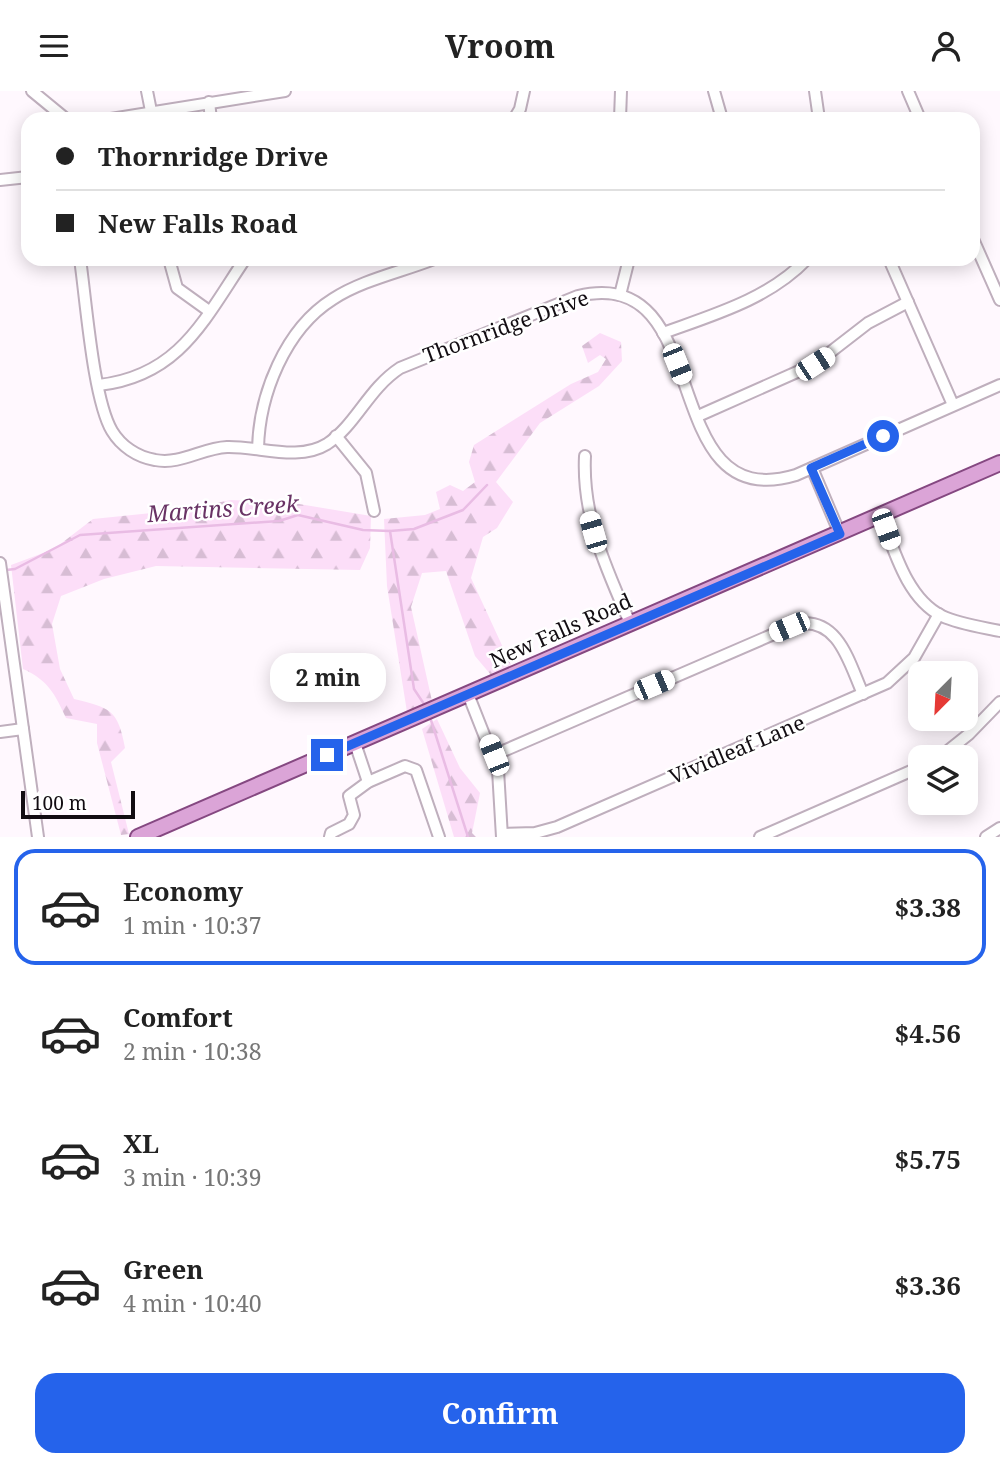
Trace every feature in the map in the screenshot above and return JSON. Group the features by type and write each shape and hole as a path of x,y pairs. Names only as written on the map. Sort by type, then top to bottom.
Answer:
{"main road":[{"name":"New Falls Road","path":"138,837 1000,463"}],"street":[{"path":"32,91 58,112"},
{"path":"147,91 151,111"},
{"path":"146,112 285,91"},
{"path":"518,112 524,91"},
{"path":"620,112 621,91"},
{"path":"714,91 720,112"},
{"path":"815,91 818,112"},
{"path":"908,91 917,112"},
{"path":"209,102 210,112"},
{"path":"0,180 21,178"},
{"path":"980,255 1000,300"},
{"name":"Thornridge Drive","path":"81,266 103,411 113,434 125,446 142,456 175,461 221,448 304,452 320,447 337,436 378,384 412,362 578,296 600,293 620,295 641,306 663,333 720,461 742,477 769,481 811,468 1000,385"},
{"path":"171,266 177,288 209,311"},
{"path":"99,386 137,379 164,364 186,344 240,266"},
{"path":"257,449 261,410 269,381 313,316 342,294 416,266"},
{"path":"620,295 627,266"},
{"path":"663,333 747,302 799,266"},
{"path":"892,266 953,405"},
{"path":"698,415 815,364 868,323 908,302"},
{"path":"337,436 366,474 374,511"},
{"path":"586,456 584,481 589,517 630,623"},
{"path":"811,468 840,534"},
{"path":"881,516 915,594 939,614 1000,631"},
{"path":"1,569 38,837"},
{"name":"Vividleaf Lane","path":"502,835 535,834 557,827 887,683 906,669 939,614"},
{"path":"494,755 767,636 809,622 827,628 839,641 863,694"},
{"path":"468,694 494,755 501,785 502,835"},
{"path":"955,745 1000,702"},
{"path":"0,732 23,729"},
{"path":"355,743 368,782"},
{"path":"330,837 331,833 349,824 354,815 349,796 368,782 405,766 416,769 439,837"},
{"path":"760,837 908,772"},
{"path":"986,837 1000,828"}],"green space":[{"path":"600,333 621,342 622,361 599,386 540,423 496,482 513,502 497,528 483,537 471,578 511,665 491,675 475,656 446,571 422,573 411,607 432,701 407,712 387,586 384,519 425,515 440,509 436,492 450,485 463,491 475,482 469,462 474,445 571,384 598,372 606,359 600,355 588,363 582,346"},
{"path":"231,500 293,503 371,516 370,548 360,570 156,566 104,579 61,596 52,624 60,669 74,699 110,712 122,735 125,748 111,762 129,834 121,835 97,743 97,724 66,718 50,689 39,678 23,669 11,565 54,549 93,519 181,510"},
{"path":"437,719 460,768 480,793 472,833 476,837 454,837 422,729"}],"waterway":[{"path":"390,531 414,529 463,510 487,485"},
{"name":"Martins Creek","path":"6,570 15,569 80,535 279,521 298,515 363,530 390,531 414,689 426,707"},
{"name":"Martins Creek","path":"430,717 468,837"}],"route":[{"path":"327,755 840,534 811,468 883,436"}]}
